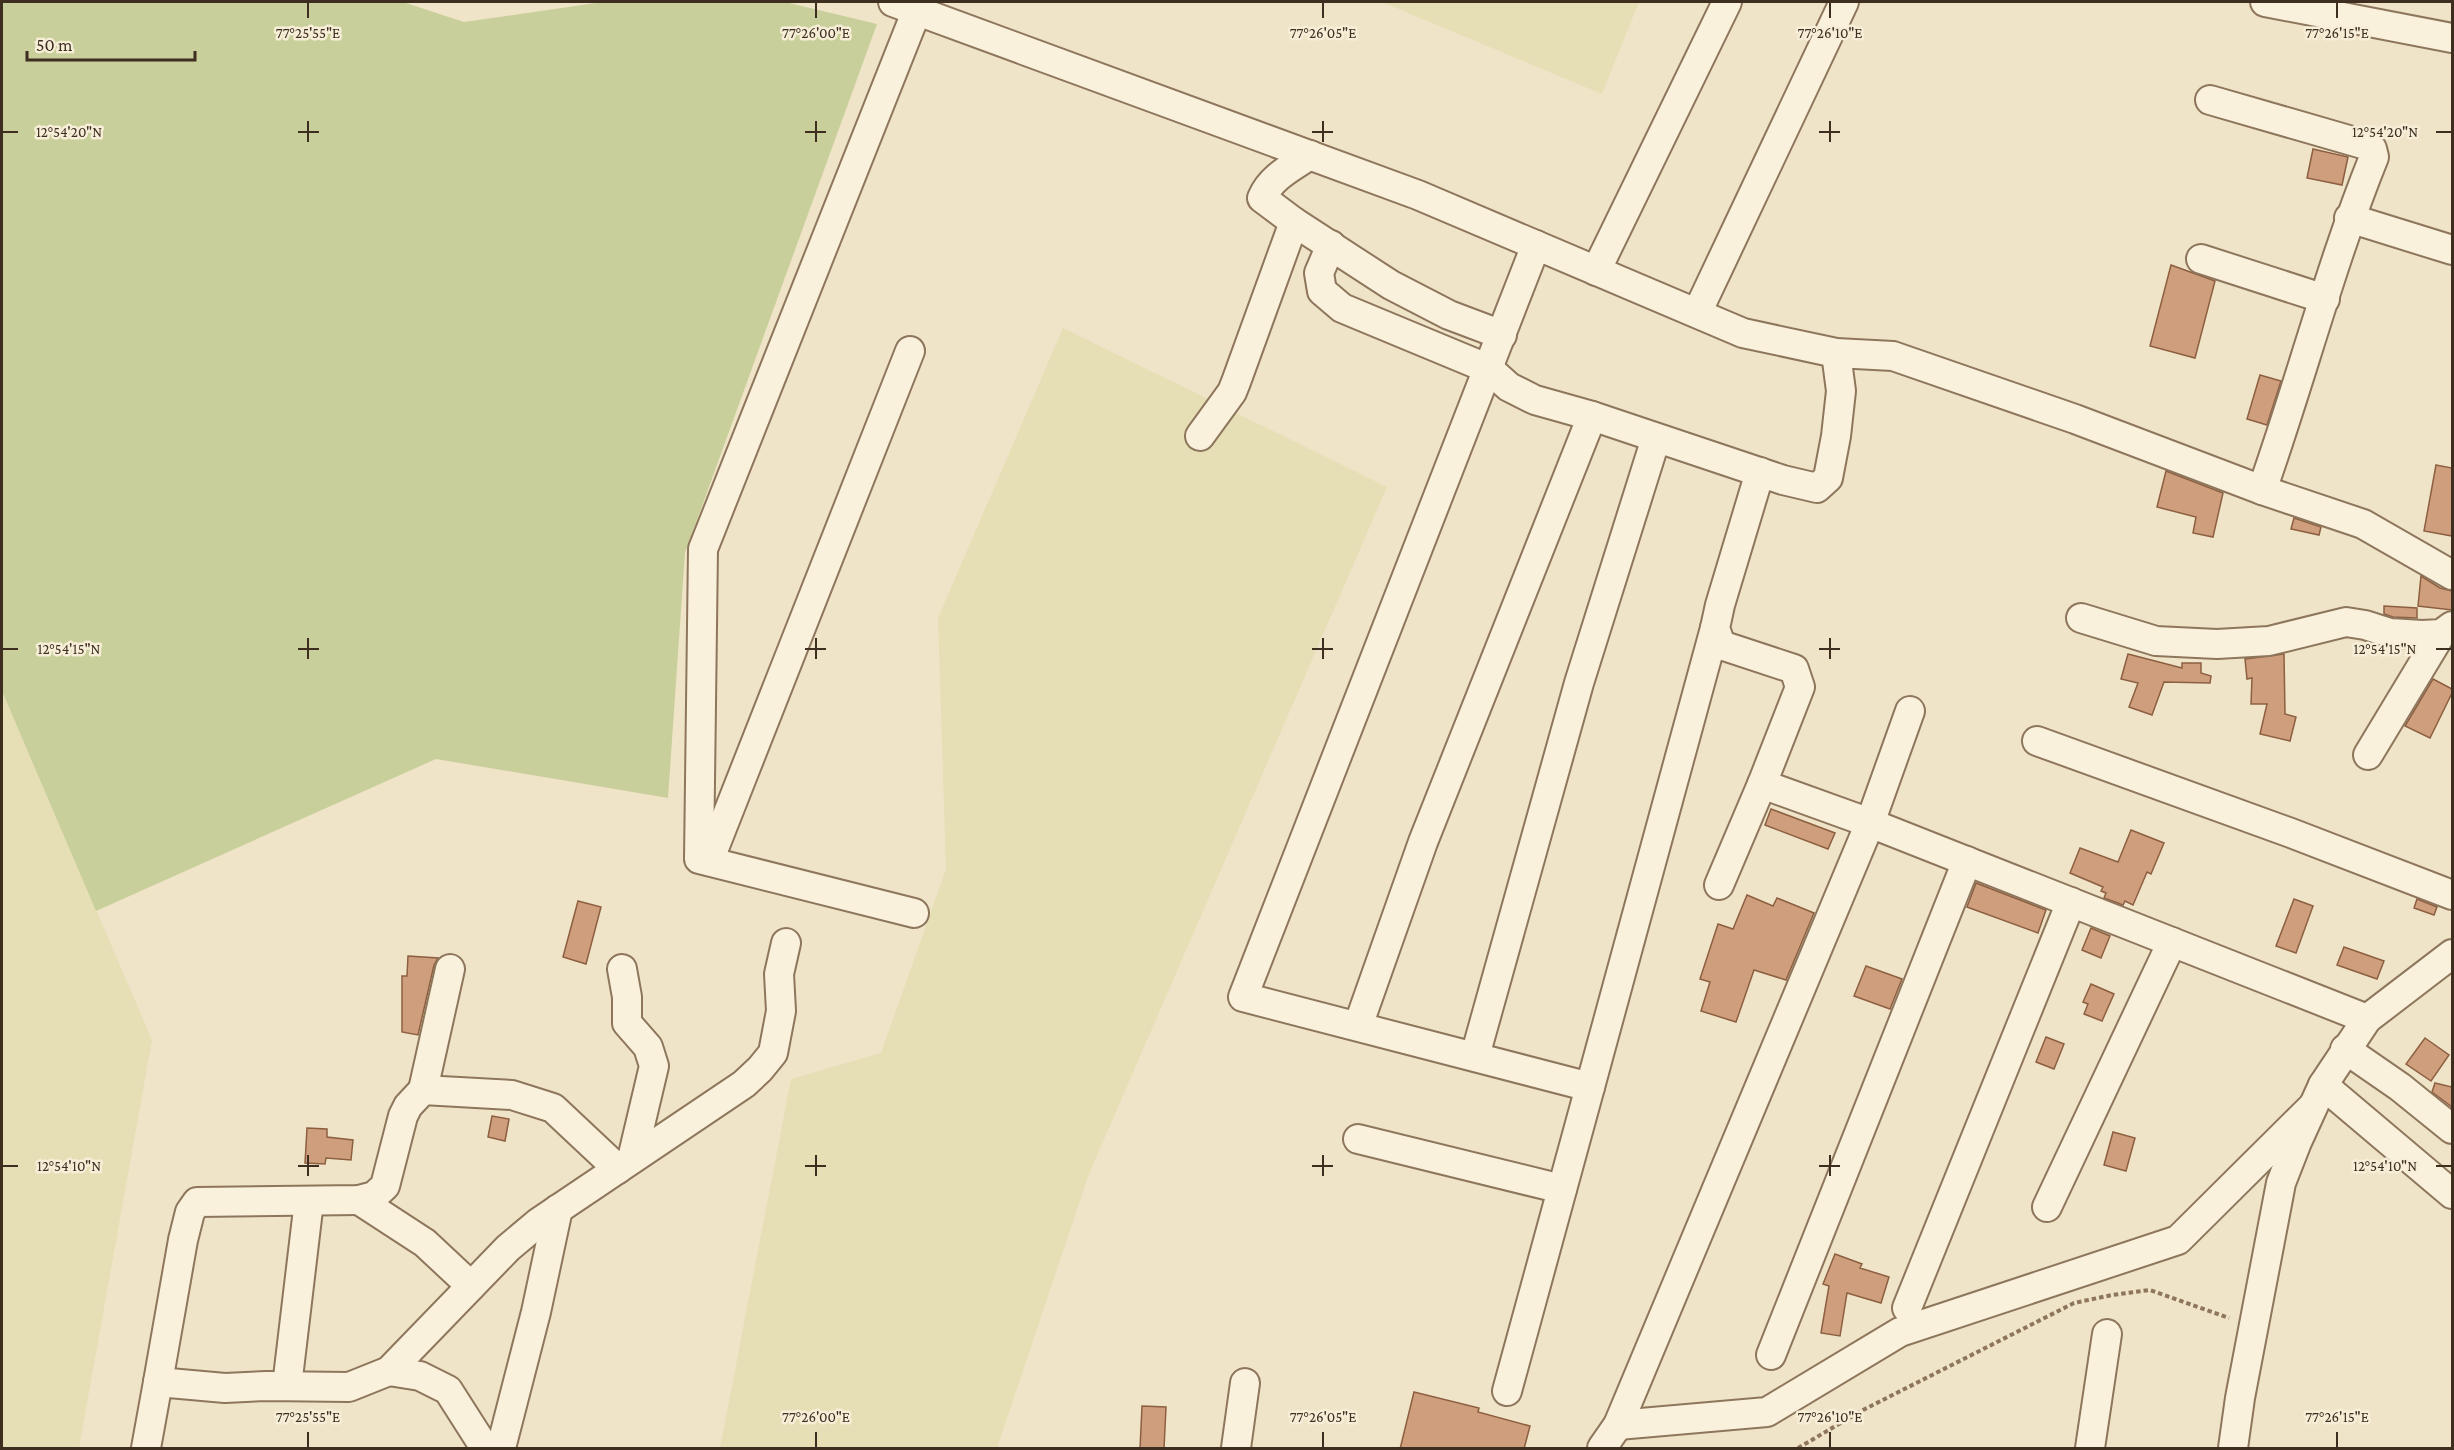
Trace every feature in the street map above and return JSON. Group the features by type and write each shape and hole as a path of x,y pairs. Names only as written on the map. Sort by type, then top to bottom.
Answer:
{"street":[{"path":"1596,271 1728,2"},
{"path":"1697,313 1844,2"},
{"path":"2265,2 2452,39"},
{"path":"914,913 699,859 703,549 905,6 1418,195 1743,333 1836,353 1893,356 2075,419 2262,490 2363,524 2452,575"},
{"path":"2210,100 2366,145 2372,149 2374,157 2349,218 2288,418 2262,490"},
{"path":"1310,155 1278,176 1266,188 1262,198 1294,222 1391,285 1439,310 1502,335"},
{"path":"2349,218 2452,250"},
{"path":"1200,436 1232,392 1294,222"},
{"path":"1331,245 1319,273 1322,291 1342,308 1489,369 1509,387 1535,400 1817,488 1828,478 1836,436 1841,391 1836,353"},
{"path":"1536,245 1244,997 1590,1087"},
{"path":"2201,259 2325,298"},
{"path":"709,861 910,351"},
{"path":"1358,1026 1423,842 1592,416"},
{"path":"1475,1056 1579,683 1656,438"},
{"path":"1507,1392 1720,605 1760,472"},
{"path":"2081,618 2156,641 2217,644 2269,641 2346,622 2390,633 2447,630"},
{"path":"1715,628 1721,645 1794,669 1800,687 1719,885"},
{"path":"2368,754 2447,630"},
{"path":"1602,1449 1618,1425 1870,823 1910,711"},
{"path":"2037,741 2291,833 2452,895"},
{"path":"1762,784 1870,823 2367,1019"},
{"path":"1771,1355 1967,861"},
{"path":"1907,1308 2071,902"},
{"path":"2047,1207 2172,942"},
{"path":"158,1382 225,1388 349,1387 389,1371 508,1248 558,1209 744,1084 760,1069 773,1053 781,1011 779,974 786,943"},
{"path":"2233,1449 2240,1398 2280,1183 2318,1096 2345,1049 2367,1019 2452,954"},
{"path":"146,1449 190,1212 197,1202 359,1200 374,1196 385,1186 403,1116 414,1097 423,1090 450,969"},
{"path":"622,969 627,997 627,1023 648,1047 654,1066 625,1164"},
{"path":"2345,1049 2400,1087 2452,1130"},
{"path":"423,1090 512,1095 553,1108 625,1164"},
{"path":"1618,1425 1767,1412 1900,1332 2178,1240 2318,1096"},
{"path":"2318,1096 2452,1194"},
{"path":"1358,1139 1562,1189"},
{"path":"359,1200 425,1243 471,1286"},
{"path":"287,1386 309,1201"},
{"path":"501,1449 536,1312 558,1209"},
{"path":"2090,1449 2107,1334"},
{"path":"389,1371 420,1376 448,1390 485,1449"},
{"path":"1236,1449 1245,1383"}],"path":[{"path":"1798,1449 1863,1410 2074,1303 2150,1290 2255,1326"}],"shaded area":[{"path":"1382,2 1639,2 1602,94"},
{"path":"1063,328 1387,487 1089,1174 997,1448 720,1448 791,1079 881,1053 946,869 938,618"},
{"path":"2,691 152,1040 79,1448 2,1448"}],"green space":[{"path":"2,2 403,2 464,22 603,2 785,2 877,24 685,553 668,798 436,759 96,911 2,691"}],"building":[{"path":"2313,149 2348,157 2342,185 2307,178"},
{"path":"2171,265 2215,281 2195,358 2150,346"},
{"path":"2260,375 2281,381 2267,425 2247,419"},
{"path":"2436,465 2452,468 2452,536 2424,531"},
{"path":"2166,471 2223,493 2213,537 2193,533 2196,517 2157,507"},
{"path":"2294,518 2321,527 2319,535 2291,529"},
{"path":"2421,576 2440,588 2452,591 2452,610 2418,606"},
{"path":"2384,606 2417,608 2417,618 2393,617 2384,614"},
{"path":"2128,654 2182,668 2182,663 2201,663 2201,673 2211,676 2210,683 2164,682 2152,715 2129,707 2138,683 2121,679"},
{"path":"2284,654 2285,714 2296,717 2290,741 2260,734 2267,704 2251,704 2252,678 2247,679 2245,659"},
{"path":"2433,679 2452,689 2452,693 2430,738 2405,726"},
{"path":"1771,809 1835,833 1828,849 1765,825"},
{"path":"2131,830 2164,843 2151,874 2147,872 2133,905 2125,901 2123,905 2104,898 2106,893 2101,891 2103,887 2070,873 2080,848 2118,862"},
{"path":"1976,883 2046,910 2038,933 1967,907"},
{"path":"1747,895 1773,906 1777,898 1814,913 1786,980 1754,970 1736,1022 1701,1011 1710,982 1700,979 1718,924 1733,929"},
{"path":"2294,899 2313,906 2296,953 2276,946"},
{"path":"2417,899 2437,907 2434,915 2414,908"},
{"path":"578,901 601,907 586,964 563,957"},
{"path":"2091,928 2110,936 2101,958 2082,950"},
{"path":"2344,947 2384,961 2377,979 2337,965"},
{"path":"408,956 438,958 434,965 418,1035 402,1032 402,976 407,976"},
{"path":"1866,966 1902,979 1890,1009 1854,996"},
{"path":"2091,984 2114,994 2102,1021 2084,1014 2088,1004 2083,1002"},
{"path":"2046,1037 2064,1044 2054,1069 2036,1062"},
{"path":"2425,1038 2449,1055 2431,1081 2406,1064"},
{"path":"2435,1083 2452,1087 2452,1107 2432,1092"},
{"path":"492,1116 509,1119 505,1141 488,1137"},
{"path":"307,1128 327,1129 327,1137 353,1140 351,1160 326,1158 325,1164 305,1163"},
{"path":"2113,1132 2135,1138 2126,1171 2104,1165"},
{"path":"1835,1254 1862,1264 1860,1268 1889,1277 1881,1303 1847,1293 1840,1336 1821,1333 1829,1286 1823,1284"},
{"path":"1414,1392 1479,1408 1478,1412 1530,1426 1524,1449 1400,1449"},
{"path":"1142,1406 1166,1407 1164,1449 1140,1449"}]}
